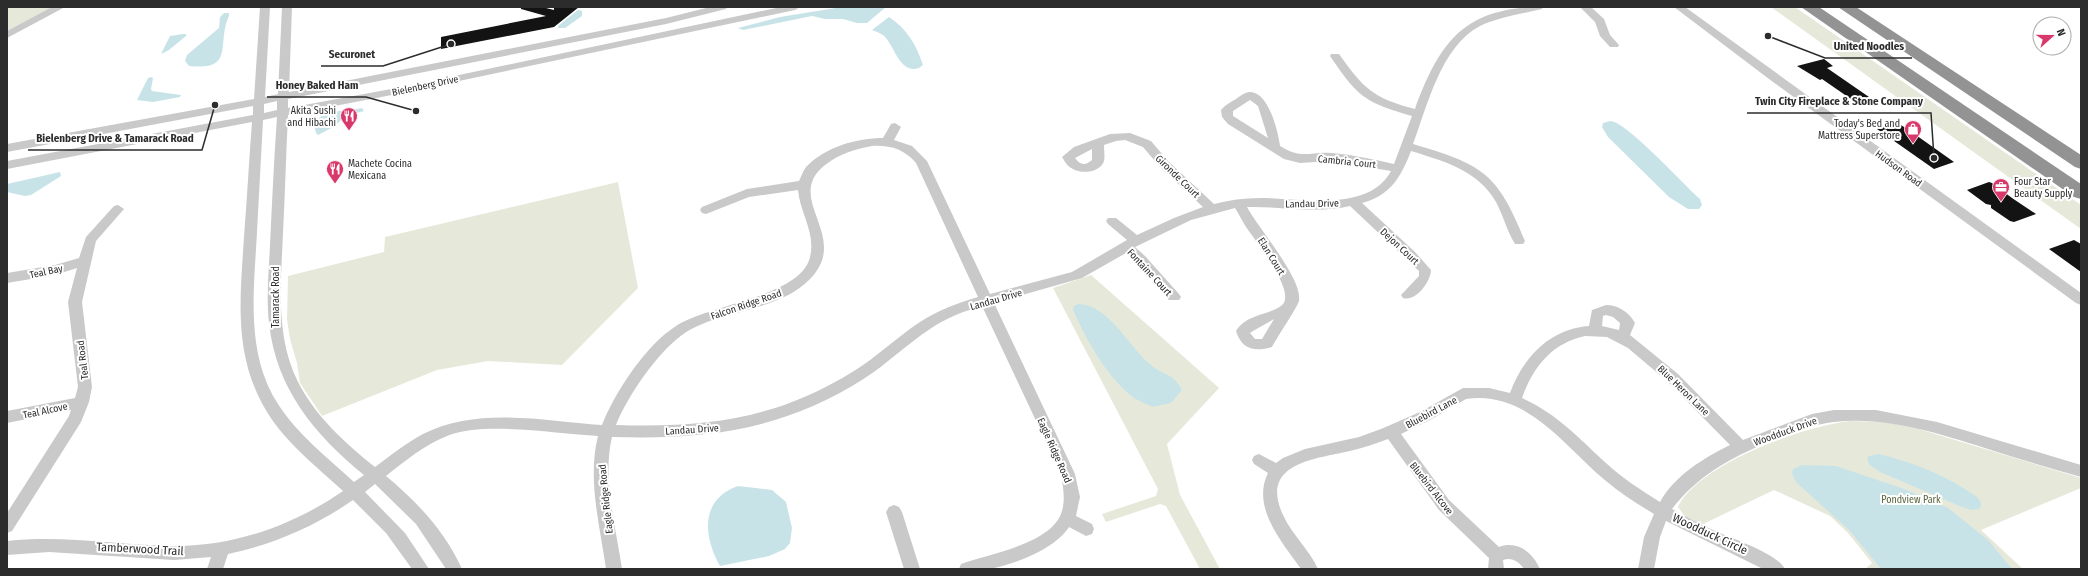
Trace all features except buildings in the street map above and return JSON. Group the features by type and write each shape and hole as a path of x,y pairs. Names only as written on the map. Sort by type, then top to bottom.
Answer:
{"highway":[{"path":"1809,7 2081,193"},
{"path":"1846,7 2081,163"},
{"path":"1861,7 1967,80 2022,124"}],"street":[{"path":"7,35 60,7"},
{"path":"265,7 246,301 250,348 264,392 281,421 318,460 354,491 396,534 421,569"},
{"name":"Tamarack Road","path":"287,7 274,300 276,341 291,384 306,410 335,441 409,505 424,522 454,569"},
{"name":"Bielenberg Drive","path":"7,148 395,76 666,21 722,7"},
{"name":"Bielenberg Drive","path":"7,165 258,116 402,90 796,7"},
{"name":"Landau Drive","path":"376,475 426,439 465,424 487,423 671,432 708,430 738,424 774,414 800,405 846,383 877,363 914,333 935,320 986,301 1076,275 1103,262 1131,244 1175,222 1212,209 1239,203 1309,205 1352,201 1381,191 1388,185 1398,169 1442,60 1462,33 1481,22 1538,7"},
{"path":"1585,7 1600,21 1605,36 1614,45"},
{"name":"Hudson Road","path":"1679,7 2081,300"},
{"path":"1335,56 1359,88 1371,98 1387,105 1420,114"},
{"name":"Cambria Court","path":"1275,148 1273,134 1260,102 1250,95 1227,110 1228,118 1232,121 1275,148 1288,156 1300,159 1330,157 1372,162 1398,169"},
{"path":"887,142 895,127"},
{"name":"Gironde Court","path":"1098,143 1114,137 1126,136 1147,144 1164,164 1200,196 1212,209"},
{"path":"706,210 747,193 802,185 809,171 817,163 829,156 857,145 887,142 907,148 916,154 921,161 986,301"},
{"path":"1407,146 1461,164 1486,179 1497,192 1510,217 1519,241"},
{"name":"Falcon Ridge Road","path":"608,430 616,411 630,387 662,345 675,333 689,324 773,296 796,284 806,274 817,258 819,248 818,238 802,185"},
{"name":"Dejon Court","path":"1352,201 1411,255 1425,270 1425,278 1408,295"},
{"name":"Elan Court","path":"1239,203 1250,224 1281,267 1292,293 1292,302 1286,310"},
{"name":"Teal Road","path":"7,526 76,418 82,402 85,387 75,302 90,240 118,209"},
{"name":"Fontaine Court","path":"1112,220 1141,259 1174,297"},
{"name":"Teal Bay","path":"7,278 55,270 84,261"},
{"name":"Eagle Ridge Road","path":"967,569 1033,547 1047,540 1059,531 1068,519 1072,505 1073,490 1068,474 986,301"},
{"path":"1595,330 1597,314 1606,309 1611,310 1618,313 1628,323 1623,337"},
{"name":"Blue Heron Lane","path":"1514,400 1524,374 1541,352 1569,335 1585,330 1595,330 1623,337 1679,383 1741,447"},
{"name":"Bluebird Lane","path":"1278,472 1287,463 1298,458 1359,443 1391,432 1411,424 1464,394 1485,392 1514,400 1547,418 1572,439 1611,478 1663,511"},
{"name":"Teal Alcove","path":"7,417 82,402"},
{"name":"Woodduck Drive","path":"1646,569 1655,527 1663,511 1670,499 1695,473 1725,453 1812,420 1845,414 1869,414 1921,423 2081,471"},
{"name":"Eagle Ridge Road","path":"608,430 600,461 601,481 614,569"},
{"name":"Bluebird Alcove","path":"1391,432 1444,505 1497,562 1507,551 1518,553 1528,561 1532,569"},
{"path":"1259,460 1278,472 1271,483 1271,508 1276,519 1310,569"},
{"name":"Tamberwood Trail","path":"7,548 64,545 174,553 222,548 275,534 304,521 354,491 376,475"},
{"name":"Woodduck Circle","path":"1663,511 1709,536 1753,554 1777,569"},
{"path":"894,512 912,569"},
{"path":"1068,519 1086,529"},
{"path":"215,569 222,548"}],"green space":[{"path":"7,7 53,7 7,31"},
{"path":"1771,7 1795,7 2081,205 2081,229"},
{"path":"618,182 638,288 562,365 488,361 437,370 322,416 300,383 287,319 288,276 384,252 385,237"},
{"path":"1091,275 1219,388 1167,444 1180,495 1220,569 1200,569 1166,506 1160,504 1106,522 1102,514 1156,496 1158,489 1053,288"},
{"name":"Pondview Park","path":"1851,421 1883,422 1912,427 2081,478 2081,488 1981,530 2023,569 1865,569 1872,563 1848,533 1830,516 1774,490 1701,525 1685,517 1678,507 1689,491 1707,476 1755,449 1808,430"}],"water":[{"path":"842,7 886,7 867,23 857,23 843,19 825,19 812,16 743,30 738,28 780,17"},
{"path":"578,10 582,11 582,16 565,28 558,28 558,26"},
{"path":"224,13 229,13 229,16 225,26 222,53 219,60 213,64 204,66 189,66 185,61 187,55 219,28 220,17"},
{"path":"889,17 906,32 914,44 923,65 919,68 913,69 903,64 885,37 872,30"},
{"path":"186,34 186,36 169,50 161,54 170,36"},
{"path":"148,78 153,78 152,91 181,95 180,97 153,102 137,100"},
{"path":"362,108 364,111 345,116 335,126 318,135 316,133 314,124 323,116 329,113"},
{"path":"1610,121 1629,131 1700,199 1702,205 1699,209 1688,209 1669,197 1608,137 1602,127 1603,123"},
{"path":"60,172 61,176 31,195 25,196 7,192 7,184"},
{"path":"1078,304 1089,306 1100,311 1152,366 1168,375 1179,384 1182,390 1171,403 1153,407 1134,398 1120,385 1096,355 1084,332 1073,310 1074,306"},
{"path":"1878,454 1904,461 1942,476 1966,489 1977,497 1980,500 1981,506 1979,509 1972,510 1962,507 1880,472 1870,465 1867,459 1869,456"},
{"path":"1802,465 1836,466 1904,489 1948,508 1988,540 2012,569 1881,569 1850,531 1796,482 1792,474 1793,469"},
{"path":"738,486 772,490 786,502 792,528 790,543 785,549 769,556 720,566 710,543 708,520 711,509 717,500 726,492"}],"place":[{"name":"United Noodles","path":"1768,36"},
{"name":"Securonet","path":"451,44"},
{"name":"Bielenberg Drive & Tamarack Road","path":"215,105"},
{"name":"Honey Baked Ham","path":"416,111"},
{"name":"Akita Sushi and Hibachi","path":"349,131"},
{"name":"Today's Bed and Mattress Superstore","path":"1913,144"},
{"name":"Twin City Fireplace & Stone Company","path":"1934,158"},
{"name":"Machete Cocina Mexicana","path":"335,184"},
{"name":"Four Star Beauty Supply","path":"2001,202"}]}
